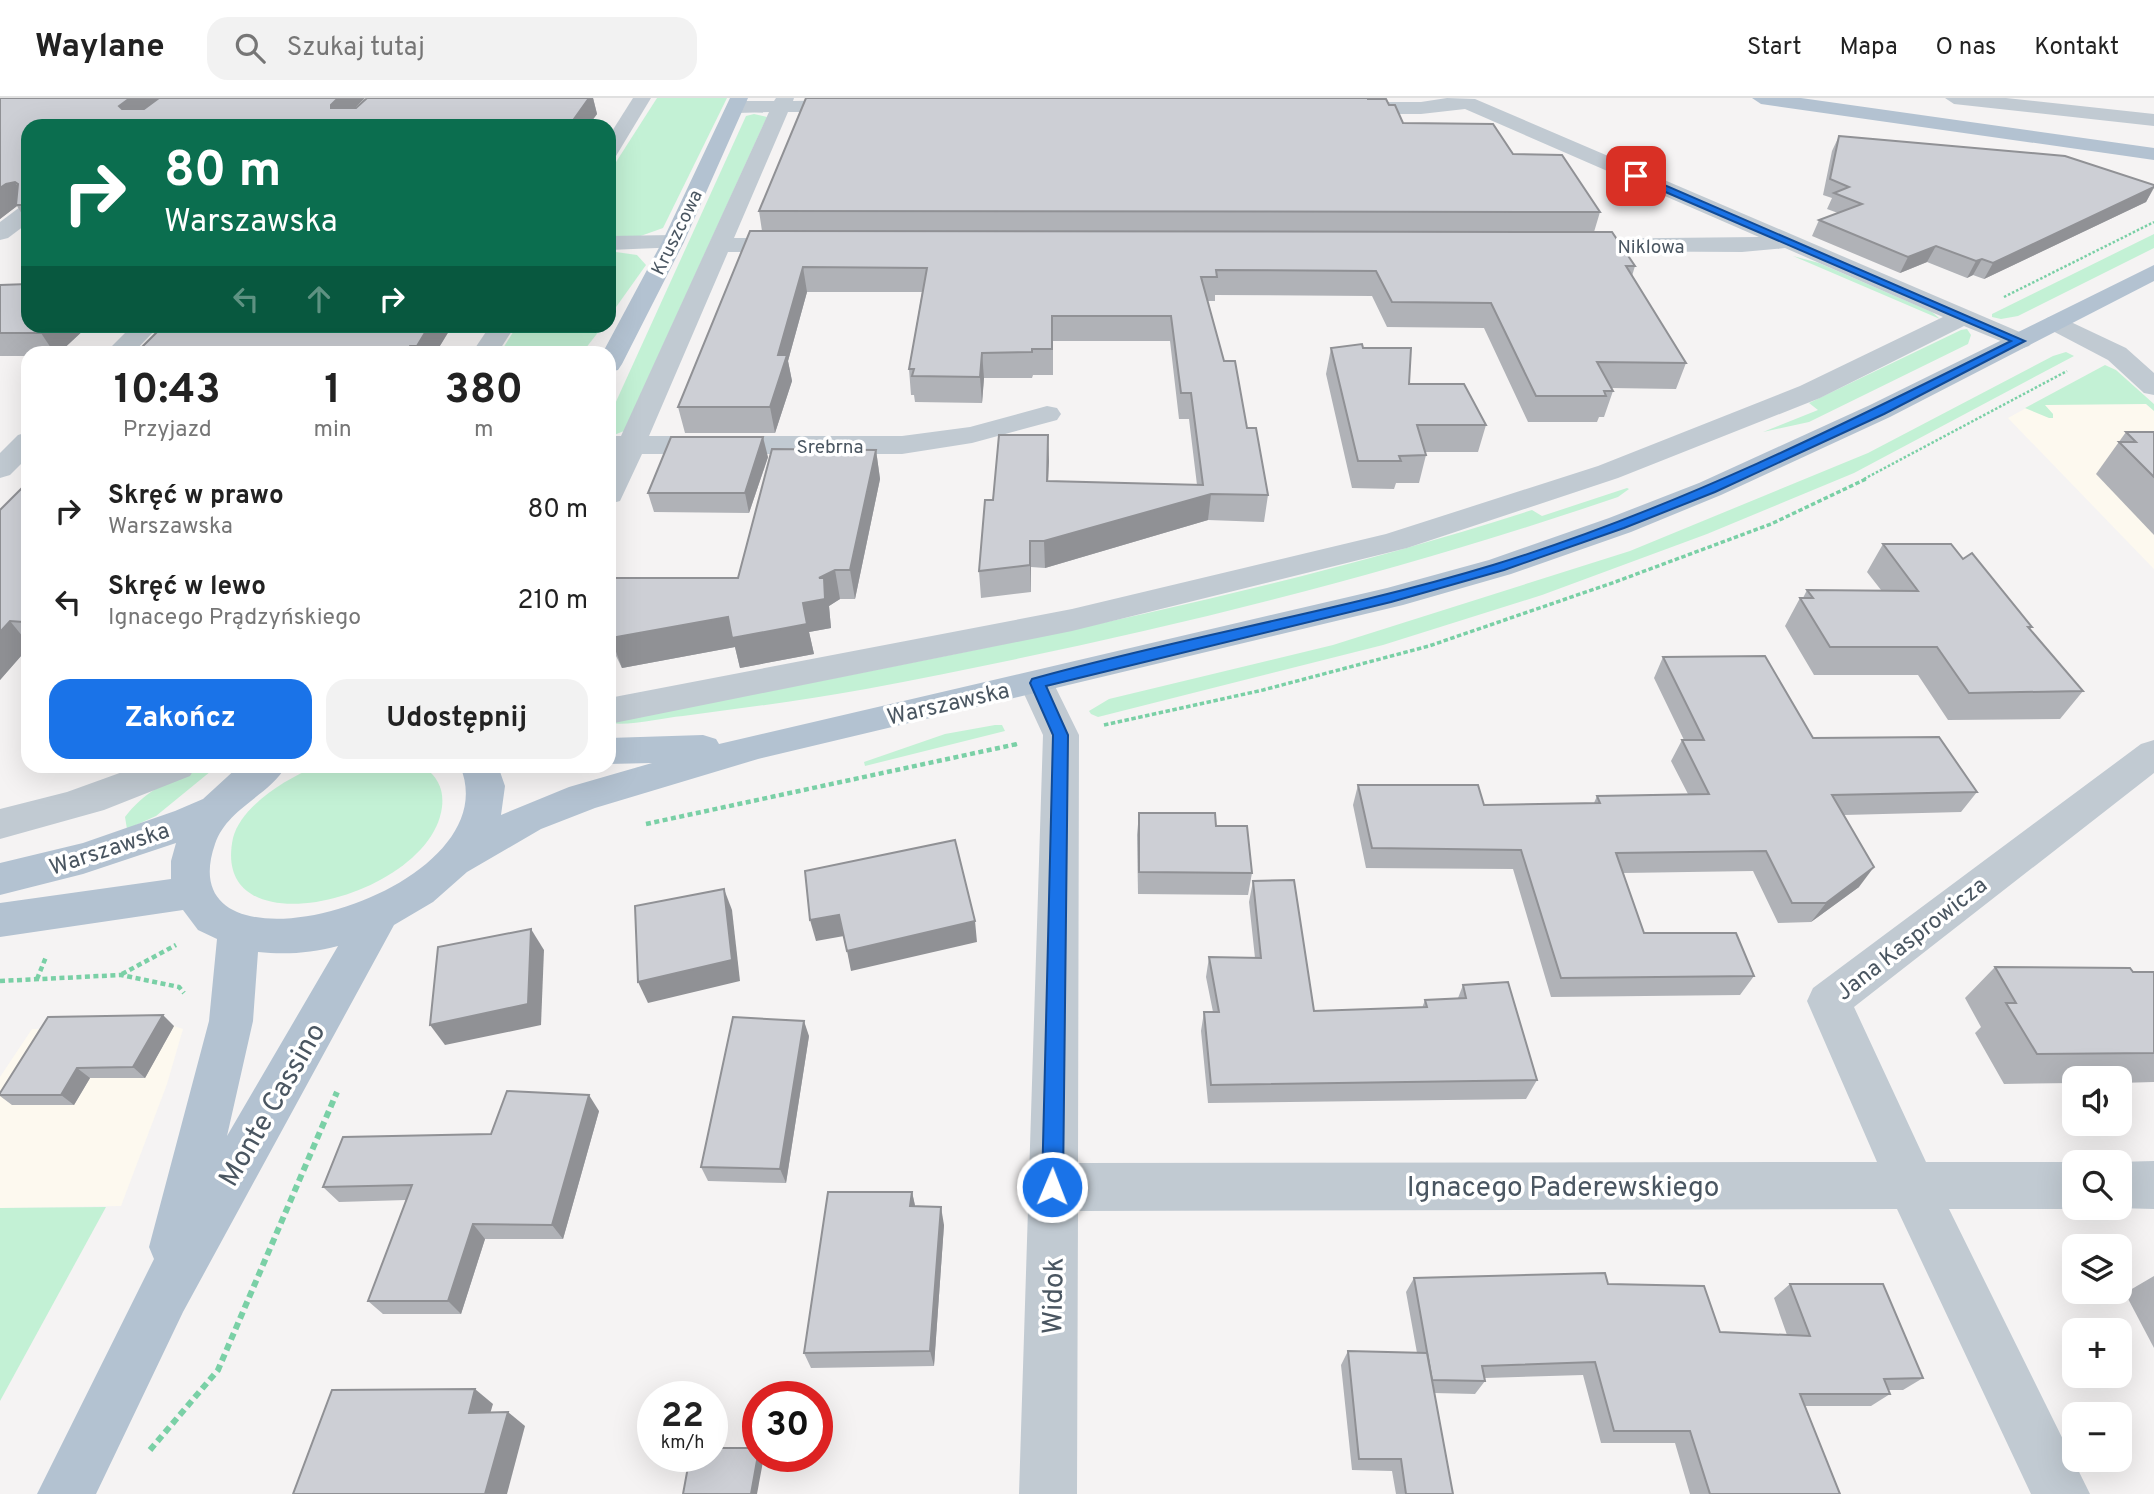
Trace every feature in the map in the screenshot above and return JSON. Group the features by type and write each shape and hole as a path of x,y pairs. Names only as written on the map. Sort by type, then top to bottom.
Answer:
{"main road":[{"path":"1761,98 2154,154"},
{"name":"Kruszcowa","path":"616,351 673,242 738,102"},
{"path":"2028,136 2154,147"},
{"name":"Warszawska","path":"456,860 527,819 583,797 757,746 1037,683 1391,598 1500,568 1710,489 1880,411 2154,272"},
{"name":"Warszawska","path":"616,751 757,746"},
{"path":"215,810 257,773"},
{"path":"217,915 270,937 305,936 342,928 378,915 421,891 456,860 473,837 483,813 486,792 481,773"},
{"name":"Warszawska","path":"0,879 38,872 144,841 215,810"},
{"name":"Monte Cassino","path":"164,1293 231,1021 217,915 189,866 197,838 215,810"},
{"name":"Warszawska","path":"0,920 63,913 217,915"},
{"name":"Monte Cassino","path":"66,1494 164,1293 378,915"}],"street":[{"path":"616,141 642,98"},
{"path":"1954,98 2154,120"},
{"path":"1318,108 1421,108 1462,101 2020,341"},
{"path":"738,102 878,106"},
{"path":"616,463 620,445 720,245 784,102"},
{"path":"0,233 21,217"},
{"name":"Niklowa","path":"1553,246 1719,246 1785,241"},
{"path":"616,243 673,242"},
{"path":"720,245 817,245"},
{"path":"616,709 1073,620 1396,541 1608,472 1798,397 1962,317"},
{"path":"2056,323 2117,354 2154,387"},
{"path":"125,346 139,333"},
{"name":"Srebrna","path":"620,445 902,445 972,435 1047,414"},
{"path":"0,469 21,448"},
{"name":"Widok","path":"1037,683 1061,735 1048,1494"},
{"name":"Jana Kasprowicza","path":"1912,1186 1829,1001 2154,753"},
{"path":"0,824 50,814 127,788 161,773"},
{"name":"Ignacego Paderewskiego","path":"1052,1187 2062,1185"},
{"path":"2132,1185 2154,1185"},
{"path":"1912,1186 2061,1494"}],"path":[{"path":"1962,317 2154,222"},
{"path":"639,826 1061,735"},
{"path":"121,975 217,915"},
{"path":"0,981 121,975 180,987 191,1002"},
{"path":"148,1452 218,1370 340,1087"}],"shaded area":[{"path":"2105,365 2116,370 2154,404 2154,569 2008,418"},
{"path":"174,1026 183,1029 167,1084 121,1206 0,1208 0,1077 32,1029"}],"green space":[{"path":"657,98 727,98 663,228 635,238 616,239 616,162"},
{"path":"754,114 767,117 624,431 616,434 616,402 746,116"},
{"path":"2154,234 2154,248 2018,316 2001,319 1992,317 1992,314"},
{"path":"616,252 637,255 646,265 616,307"},
{"path":"1793,256 1819,263 1932,312 1940,319"},
{"path":"1967,329 1971,335 1968,344 1809,422 1763,432 1818,410 1809,403"},
{"path":"513,333 598,333 587,346 504,346"},
{"path":"2066,352 2074,356 1854,473 1707,534 1542,595 1383,645 1098,717 1089,711 1109,699 1333,645 1630,551 1868,453 2053,356"},
{"path":"2105,365 2116,370 2154,404 2154,411 2146,404 2045,405 2053,414 2053,418 2049,418 2025,408"},
{"path":"1629,489 1618,497 1432,556 1152,629 843,693 616,724 616,722 1074,629 1189,603 1419,544 1532,510 1542,516"},
{"path":"1002,725 1005,731 865,766 864,762 945,734"},
{"path":"183,773 209,773 156,816 127,829 125,817 156,788"},
{"path":"302,773 431,773 441,790 442,807 429,839 401,867 364,888 324,900 285,904 254,895 234,874 233,838 245,815 255,804"},
{"path":"106,1207 0,1401 0,1208"}],"building":[{"path":"0,98 130,98 119,106 122,109 144,109 159,98 338,98 331,108 356,108 367,98 589,98 574,119 21,119 21,205 16,205 18,184 6,184 0,188"},
{"path":"806,98 1386,99 1389,105 1395,105 1403,123 1493,124 1513,154 1562,155 1600,212 759,211"},
{"path":"1839,136 2065,156 2154,187 1993,263 1982,259 1976,261 1936,246 1908,257 1819,220 1862,204 1834,193 1849,187 1830,179"},
{"path":"750,231 1612,232 1635,266 1626,266 1686,363 1597,362 1613,391 1604,391 1606,396 1536,396 1491,303 1392,302 1376,271 1216,270 1217,277 1201,277 1224,361 1235,361 1247,428 1256,428 1268,495 1211,494 1044,541 1030,541 1030,565 979,571 985,500 993,500 999,435 1048,435 1047,481 1203,485 1191,393 1181,393 1171,316 1052,316 1052,349 982,353 980,377 912,376 914,369 909,369 927,268 803,267 778,355 787,355 770,407 678,407"},
{"path":"21,284 21,333 0,333 0,285"},
{"path":"156,333 425,333 417,346 143,346"},
{"path":"1362,344 1363,348 1411,348 1409,384 1464,384 1486,425 1417,425 1426,455 1399,456 1401,461 1358,461 1331,348"},
{"path":"2126,432 2154,432 2154,477 2119,442 2136,442"},
{"path":"671,437 763,437 745,493 648,493"},
{"path":"772,449 876,450 850,570 835,570 819,578 824,578 825,599 803,603 807,624 732,638 728,617 616,637 616,578 738,578"},
{"path":"21,489 21,622 10,621 0,632 0,510"},
{"path":"1883,544 1951,544 1963,559 1972,553 2032,627 2028,627 2083,691 1969,693 1937,647 1830,647 1800,598 1813,598 1807,590 1918,591"},
{"path":"1765,656 1813,738 1939,737 1977,792 1832,795 1874,867 1826,903 1792,903 1766,851 1616,853 1644,933 1736,933 1754,976 1561,978 1521,850 1372,848 1358,785 1478,785 1484,805 1600,803 1597,796 1709,794 1682,740 1704,740 1663,657"},
{"path":"1139,813 1215,813 1216,826 1247,826 1252,873 1139,872"},
{"path":"955,840 975,921 847,951 839,915 810,920 805,871"},
{"path":"1294,880 1314,1011 1427,1007 1425,1000 1466,998 1463,985 1508,982 1537,1080 1211,1085 1204,1012 1219,1012 1209,957 1261,958 1253,881"},
{"path":"724,889 732,960 638,982 635,906"},
{"path":"531,929 528,1004 430,1025 438,947"},
{"path":"1995,967 2130,968 2133,972 2154,972 2154,1053 2037,1054 2006,1003 2016,1003"},
{"path":"163,1015 133,1067 77,1068 61,1095 0,1095 48,1017"},
{"path":"733,1017 804,1021 780,1169 701,1167"},
{"path":"507,1091 589,1095 552,1225 473,1224 448,1301 368,1301 412,1185 323,1187 343,1137 491,1134"},
{"path":"828,1192 912,1192 910,1206 941,1207 930,1351 804,1353"},
{"path":"1605,1273 1608,1284 1704,1286 1720,1332 1810,1336 1790,1284 1883,1284 1923,1378 1884,1379 1890,1394 1800,1394 1840,1494 1710,1494 1690,1431 1614,1431 1595,1362 1482,1366 1485,1381 1432,1380 1414,1278"},
{"path":"1348,1351 1427,1353 1453,1494 1406,1494 1401,1459 1359,1459"},
{"path":"475,1389 469,1413 508,1412 485,1494 293,1494 332,1390"},
{"path":"728,1448 742,1448 742,1472 755,1472 751,1494 683,1494 687,1472 728,1472"}],"route":[{"path":"1052,1187 1061,735 1037,683 1391,598 1500,568 1710,489 1880,411 2020,341 1636,176"}]}
